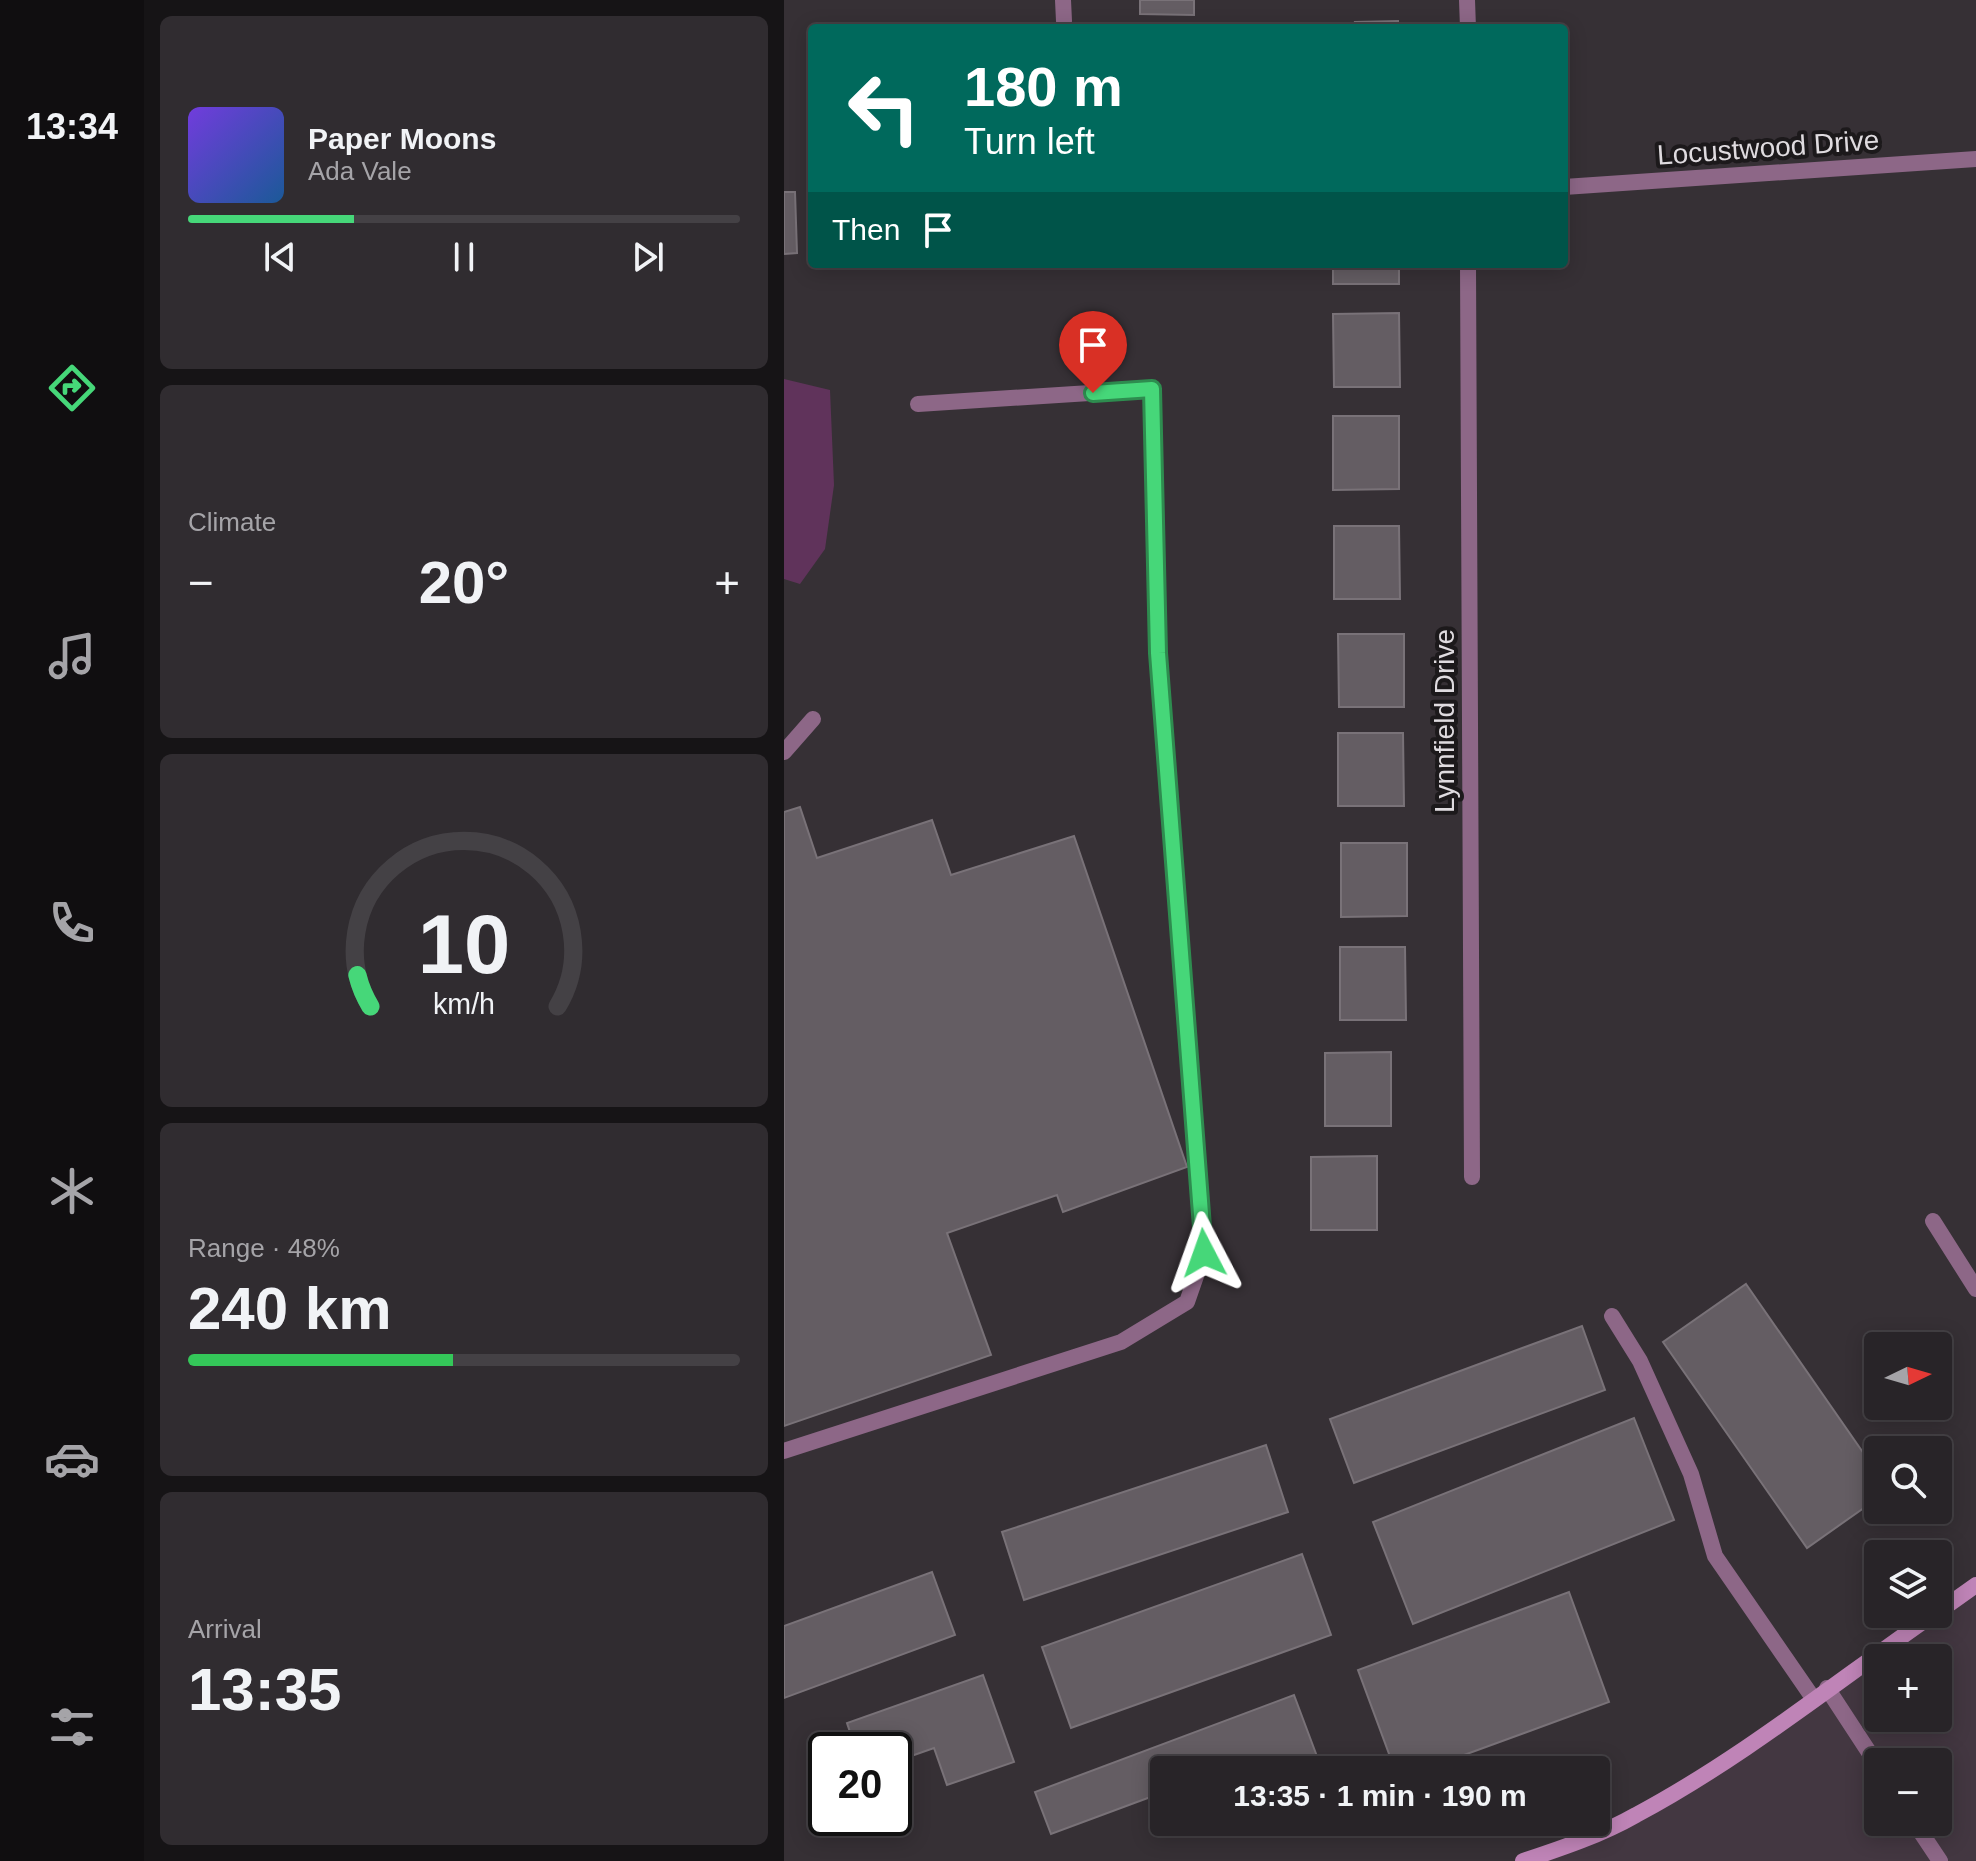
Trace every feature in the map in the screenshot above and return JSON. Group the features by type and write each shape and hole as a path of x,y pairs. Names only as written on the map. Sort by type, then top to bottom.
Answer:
{"street":[{"path":"1063,0 1064,21"},
{"path":"1467,0 1468,24"},
{"name":"Locustwood Drive","path":"1568,187 1976,159"},
{"name":"Lynnfield Drive","path":"1468,268 1472,1177"},
{"path":"784,1451 1121,1342 1187,1302 1204,1253 1158,653 1152,389 918,404"},
{"path":"784,752 813,719"},
{"path":"1933,1221 1976,1289"},
{"path":"1612,1316 1640,1361 1691,1474 1715,1556 1813,1698"},
{"path":"1952,1602 1976,1585"},
{"path":"1523,1861 1579,1842 1635,1816 1711,1771 1914,1628"},
{"path":"1827,1688 1866,1748"},
{"path":"1923,1836 1940,1861"}],"shaded area":[{"path":"784,379 830,390 834,485 825,549 800,584 784,579"},
{"path":"1976,1588 1976,1861 1520,1861 1584,1836 1610,1836 1610,1826 1635,1816 1864,1663 1864,1732 1952,1732 1952,1644 1892,1644 1916,1628 1952,1628 1952,1604"}],"building":[{"path":"1140,0 1194,0 1194,15 1140,14"},
{"path":"1398,21 1398,24 1355,24"},
{"path":"784,192 795,192 797,253 784,254"},
{"path":"1333,268 1399,268 1399,284 1333,284"},
{"path":"1399,313 1400,387 1334,387 1333,314"},
{"path":"1333,416 1399,416 1399,489 1333,490"},
{"path":"1334,526 1399,526 1400,599 1334,599"},
{"path":"1338,634 1404,634 1404,707 1339,707"},
{"path":"1338,733 1403,733 1404,806 1338,806"},
{"path":"800,807 817,858 932,820 951,875 1074,836 1187,1167 1063,1212 1057,1195 947,1233 991,1355 784,1426 784,812"},
{"path":"1341,843 1407,843 1407,916 1341,917"},
{"path":"1340,947 1405,947 1406,1020 1340,1020"},
{"path":"1391,1052 1391,1126 1325,1126 1325,1053"},
{"path":"1377,1156 1377,1230 1311,1230 1311,1157"},
{"path":"1746,1284 1864,1454 1864,1508 1807,1548 1663,1342"},
{"path":"1582,1326 1605,1390 1354,1483 1330,1419"},
{"path":"1634,1418 1674,1520 1413,1624 1373,1522"},
{"path":"1266,1445 1288,1512 1024,1600 1002,1532"},
{"path":"1302,1554 1331,1635 1071,1728 1042,1647"},
{"path":"932,1572 955,1635 784,1698 784,1626"},
{"path":"1569,1592 1609,1702 1461,1756 1390,1756 1358,1670"},
{"path":"983,1675 1014,1762 947,1785 934,1748 912,1756 912,1732 850,1732 847,1723"},
{"path":"1294,1695 1317,1756 1150,1756 1150,1797 1051,1834 1035,1792"}],"route":[{"path":"1093,393 1152,389 1158,653 1204,1253"}]}
